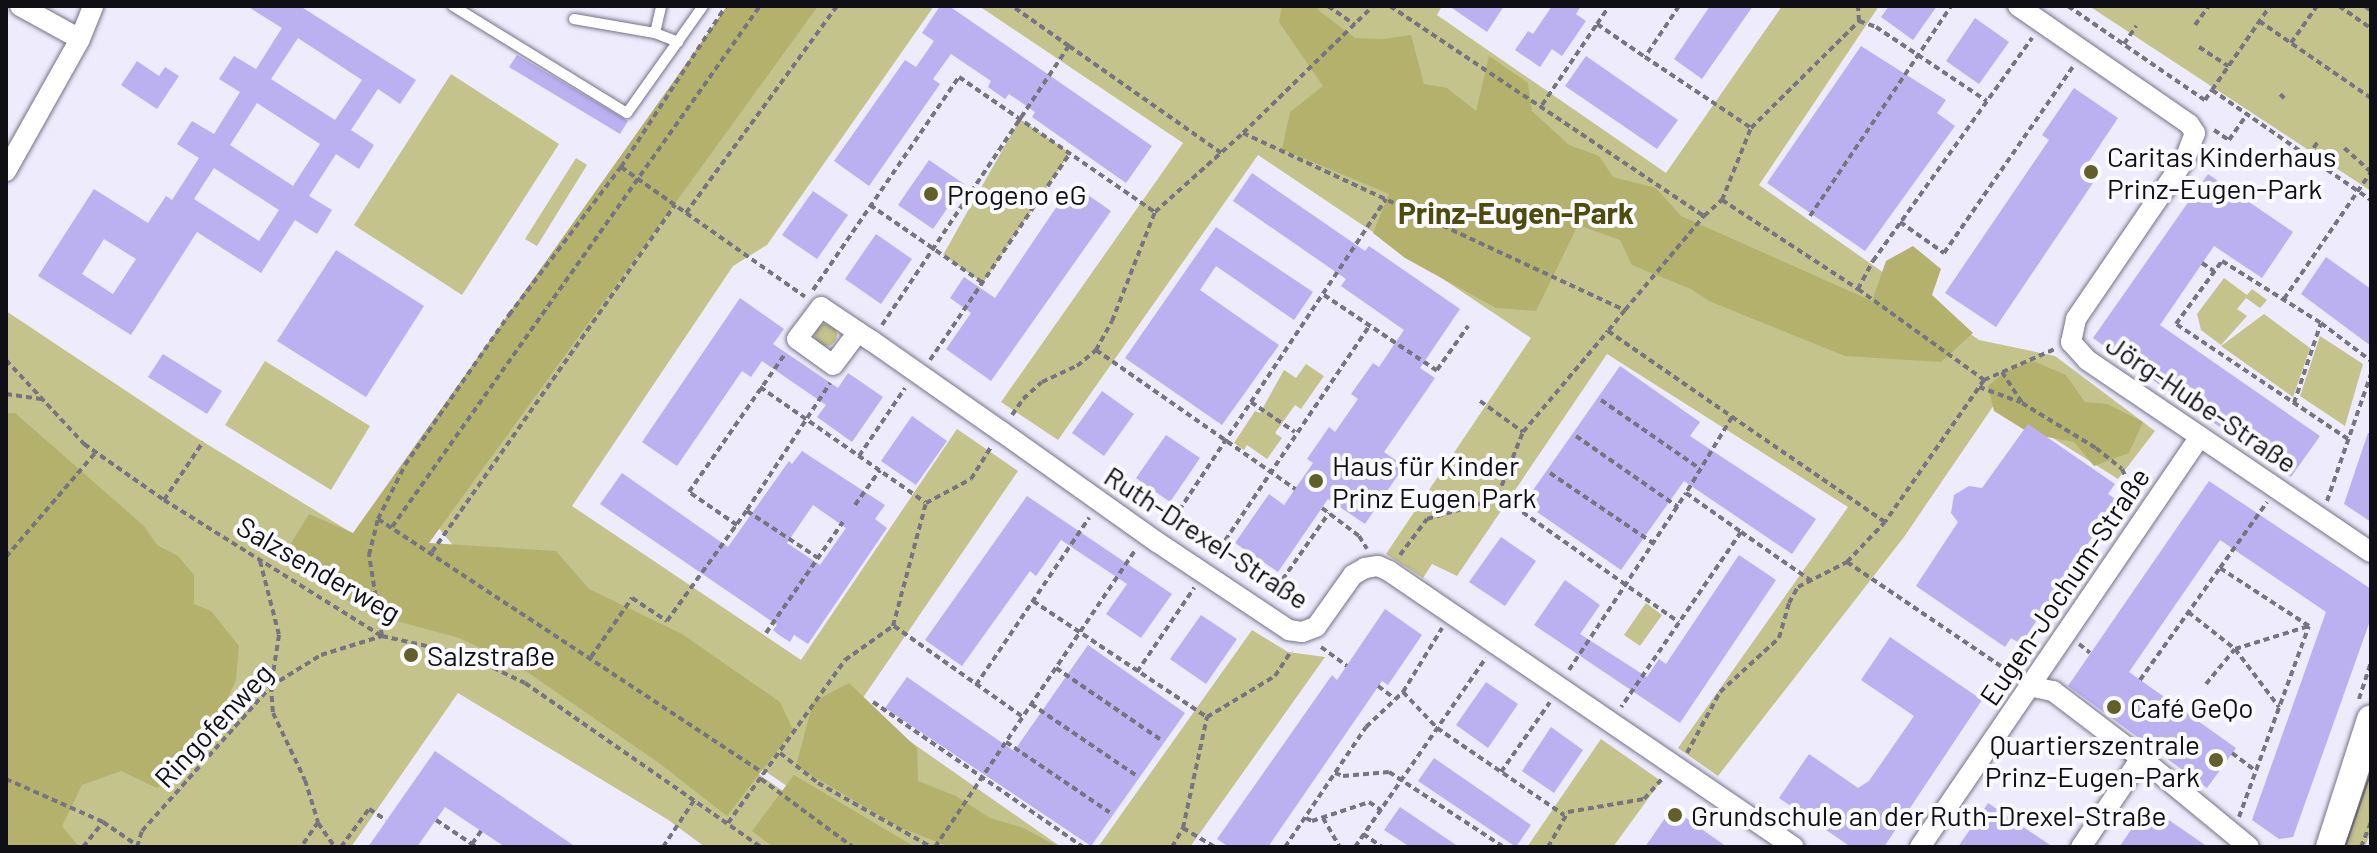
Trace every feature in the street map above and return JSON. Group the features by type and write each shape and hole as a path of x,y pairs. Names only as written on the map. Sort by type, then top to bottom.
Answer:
{"main road":[{"path":"2330,847 2371,719"}],"street":[{"path":"20,6 80,39"},
{"path":"6,171 80,39 93,6"},
{"name":"Jörg-Hube-Straße","path":"2018,6 2189,124 2195,137 2185,159 2076,319 2071,342 2087,360 2371,552"},
{"name":"Ruth-Drexel-Straße","path":"797,339 821,307 1289,630 1302,632 1316,627 1353,575 1365,568 1384,569"},
{"path":"797,339 833,365 865,336"},
{"name":"Eugen-Jochum-Straße","path":"1920,847 2200,436"},
{"path":"1384,569 1794,847"},
{"path":"2029,686 2053,691 2141,758 2241,841"},
{"path":"2081,847 2141,758"}],"lane":[{"path":"453,6 627,113 703,6"},
{"path":"655,33 661,6"},
{"path":"574,19 655,33 678,42"}],"path":[{"path":"382,636 369,555 378,519 405,465 509,315 621,167 726,6"},
{"path":"392,527 760,6"},
{"path":"686,213 837,6"},
{"path":"1012,6 1221,153"},
{"path":"1328,6 1355,25"},
{"path":"728,823 845,660 893,626 926,503 971,479 1023,399 1042,382 1077,366 1096,350 1112,321 1155,212 1243,133 1373,6"},
{"path":"1390,6 1704,216"},
{"path":"1541,106 1609,6"},
{"path":"1645,57 1679,6"},
{"path":"1322,508 1359,536 1384,569 1427,519 1490,501 1498,495 1523,432 1704,216 1722,200 1751,128 1859,21 1858,6"},
{"path":"1810,216 1951,6"},
{"path":"2068,6 2205,100 2270,6"},
{"path":"2195,25 2209,6"},
{"path":"2291,43 2317,6"},
{"path":"2339,6 2371,28"},
{"path":"2365,6 2371,11"},
{"path":"1859,21 1917,54 1987,101"},
{"path":"2259,21 2371,98"},
{"path":"1858,289 1900,222 2042,23"},
{"path":"1597,24 1751,128"},
{"path":"2123,44 2136,26"},
{"path":"865,336 933,248 1069,46"},
{"path":"2199,47 2228,66"},
{"path":"1900,222 1944,253 2084,52"},
{"path":"621,167 807,299 959,77 1155,212"},
{"path":"2212,90 2371,200"},
{"path":"2206,124 2229,140 2247,114"},
{"path":"1243,133 1625,310"},
{"path":"2308,156 2319,140"},
{"path":"2284,299 2371,172 2341,145"},
{"path":"859,456 983,283 1070,153"},
{"path":"780,753 818,783 933,847 1080,633 1227,439 1386,199"},
{"path":"1722,200 1858,289 1984,380"},
{"path":"870,204 983,283"},
{"path":"432,552 675,205"},
{"path":"2348,439 2176,324 2222,261 2321,323 2371,361"},
{"path":"2202,263 2214,271"},
{"path":"1324,295 1438,371 1468,326"},
{"path":"2294,403 2321,323"},
{"path":"1137,672 1269,470 1370,325"},
{"path":"1608,331 1885,522"},
{"path":"737,525 689,492 760,387 797,339"},
{"path":"1403,692 1437,728 1564,815 1646,798 1691,748 1705,714 1720,692 1779,638 1789,603 1798,587 1847,562 1885,522 1984,380 2071,342"},
{"path":"1096,350 1295,489"},
{"name":"Salzsenderweg","path":"6,360 95,453 164,500 382,636 466,655 496,667 695,799 761,847"},
{"path":"591,657 632,598 667,621 737,525 807,420 832,380 833,365"},
{"path":"2002,372 2022,403"},
{"path":"2321,518 2371,374"},
{"path":"760,387 926,503"},
{"path":"1979,387 2022,403 2096,448 2122,469 2145,518"},
{"path":"6,394 43,399"},
{"path":"1601,400 1699,468"},
{"path":"1480,401 1523,432"},
{"path":"1251,402 1295,432"},
{"path":"1501,772 1678,507 1732,417"},
{"path":"1576,436 1678,507"},
{"path":"164,500 203,442"},
{"path":"6,557 95,453"},
{"path":"855,505 880,470"},
{"path":"1550,473 1653,543"},
{"path":"2140,680 2277,488"},
{"path":"1686,493 1810,580"},
{"path":"1498,495 1679,622"},
{"path":"976,685 1101,501"},
{"path":"747,510 818,558"},
{"path":"1261,611 1329,513"},
{"path":"378,519 591,657 763,776 853,847"},
{"path":"766,633 843,522"},
{"path":"1610,722 1741,532"},
{"path":"259,559 279,635 271,686 273,713 305,780 318,822 335,847"},
{"path":"1847,562 2029,686"},
{"path":"2220,568 2309,626"},
{"path":"1033,601 1207,717"},
{"path":"2188,612 2235,649 2279,707"},
{"path":"1285,847 1366,727 1403,692 1451,613"},
{"path":"893,626 1023,717"},
{"path":"2206,684 2235,649 2309,626"},
{"path":"2241,841 2256,771 2309,626"},
{"path":"1172,847 1183,828 1207,717 1275,676 1302,632 1347,666"},
{"name":"Ringofenweg","path":"138,846 142,831 271,686 321,655 382,636"},
{"path":"1355,847 1497,643"},
{"path":"1056,668 1161,740"},
{"path":"1378,686 1395,699"},
{"path":"873,702 1083,847"},
{"path":"1031,704 1137,776"},
{"path":"1006,742 1109,812"},
{"path":"2232,753 2256,771"},
{"path":"1335,773 1343,776 1389,772 1502,846"},
{"path":"6,779 103,822 138,846"},
{"path":"663,847 695,799"},
{"path":"1305,817 1312,821 1369,802 1381,810"},
{"path":"341,847 369,809 386,820"},
{"path":"1548,847 1564,815"},
{"path":"1323,818 1340,847"},
{"path":"436,820 473,846 481,831"},
{"path":"83,847 103,822"},
{"path":"301,847 318,822"},
{"path":"2361,847 2371,822"},
{"path":"1183,828 1215,847"},
{"path":"1363,834 1382,847"}],"shaded area":[{"path":"727,6 818,6 429,543 556,551 589,589 682,634 780,702 793,730 727,816 659,763 517,665 459,638 371,614 280,561 309,514 353,533"},
{"path":"733,6 934,6 767,245 733,266 572,506 801,660 957,429 1018,471 858,705 1061,847 876,847 461,555 407,490"},
{"path":"979,6 1442,6 1437,15 1666,173 1782,6 1879,6 1759,185 1979,340 2055,356 2155,431 2118,479 1996,402 1904,537 1718,776 1678,748 1848,507 1607,354 1457,576 1432,564 1423,578 1386,554 1531,338 1258,155 1058,440 1001,402 1183,143"},
{"path":"1282,6 1318,6 1318,10 1355,38 1383,39 1411,35 1424,84 1447,88 1476,111 1489,56 1528,83 1532,111 1569,145 1599,156 1613,177 1656,188 1681,216 1872,301 1886,261 1913,246 1941,269 1932,295 1973,333 1941,362 1845,356 1709,301 1691,289 1632,265 1620,240 1578,225 1536,311 1496,308 1405,258 1373,233 1389,194 1282,149 1290,112 1323,86 1279,22"},
{"path":"2089,6 2371,6 2371,191"},
{"path":"451,74 559,144 462,295 354,225"},
{"path":"1020,119 1070,153 983,283 943,255"},
{"path":"576,158 587,165 537,246 525,239"},
{"path":"2224,278 2247,295 2252,289 2267,300 2260,308 2246,298 2237,309 2247,316 2221,345 2201,330 2197,314"},
{"path":"6,311 197,438 352,533 512,605 865,847 705,847 667,819 458,693 351,847 6,847"},
{"path":"2264,314 2310,348 2293,397 2221,346"},
{"path":"826,324 834,327 837,335 834,343 826,346 818,343 815,335 818,327"},
{"path":"2320,336 2363,364 2345,426 2300,396"},
{"path":"265,361 370,426 331,490 225,425"},
{"path":"2033,361 2066,375 2085,402 2107,404 2143,422 2129,453 2094,466 2074,442 2031,434 1994,411 1988,386 2006,371"},
{"path":"1306,364 1324,376 1301,409 1295,405 1275,433 1282,438 1267,459 1247,445 1244,450 1234,443 1255,411 1260,413 1284,370 1296,378"},
{"path":"6,413 15,413 144,526 157,545 178,556 194,575 194,604 211,611 239,646 236,680 212,732 182,770 157,788 121,771 82,785 62,826 79,847 6,847"},
{"path":"1646,603 1662,615 1640,646 1624,635"},
{"path":"1252,630 1288,652 1325,657 1190,847 1098,847"},
{"path":"849,683 917,748 918,781 956,796 990,818 1021,827 1059,847 950,847 899,827 796,766 813,702"},
{"path":"1601,739 1661,781 1613,847 1527,847"},
{"path":"2371,740 2371,831 2365,847 2337,847"},
{"path":"794,775 915,847 773,847 752,831"}],"building":[{"path":"247,6 300,6 416,80 400,104 378,89 351,130 374,145 359,169 336,154 309,196 332,210 317,234 295,220 261,273 197,232 131,335 38,276 94,189 148,223 166,196 172,200 199,158 177,144 192,121 214,134 240,92 219,79 234,56 256,69 282,28","holes":["298,38 362,80 335,120 271,79","257,103 320,144 293,186 230,145","214,168 279,210 259,241 194,199","104,239 136,259 113,294 82,274"]},
{"path":"940,6 949,6 1152,146 1126,183 1032,117 1035,112 1009,94 1005,99 988,87 991,81 951,54 933,79 940,84 869,186 834,161 905,60 916,67 934,41 922,33"},
{"path":"1449,6 1504,6 1487,32"},
{"path":"1552,6 1581,6 1576,14 1586,21 1562,56 1552,49 1540,67 1515,50 1528,31 1533,34"},
{"path":"1710,6 1753,6 1702,79 1674,59"},
{"path":"1889,6 1937,6 1913,40 1881,17"},
{"path":"1975,18 2009,42 1979,84 1946,61"},
{"path":"1861,46 1946,100 1937,113 1955,126 1865,251 1767,183"},
{"path":"517,55 628,121 620,134 509,67"},
{"path":"1586,56 1678,120 1657,149 1565,86"},
{"path":"137,61 159,76 165,67 179,76 157,109 121,85"},
{"path":"2074,88 2118,118 2088,163 2101,171 1996,327 1945,293 2049,140 2042,135"},
{"name":"Progeno eG","path":"929,160 964,184 933,229 898,205"},
{"path":"1252,173 1365,251 1369,246 1460,309 1420,368 1435,378 1384,452 1404,466 1365,524 1328,499 1278,572 1235,543 1269,494 1284,505 1313,463 1307,459 1329,427 1335,432 1358,399 1351,394 1373,363 1379,367 1404,330 1341,286 1346,279 1233,201"},
{"path":"2208,174 2293,232 2262,278 2214,246 2160,325 2320,436 2291,477 2093,338"},
{"path":"1072,184 1111,211 991,381 946,349 971,313 950,298 964,277 995,298"},
{"path":"813,191 848,215 817,259 782,235"},
{"path":"1216,227 1313,292 1294,320 1216,266 1200,290 1279,345 1222,425 1125,358"},
{"path":"876,234 912,259 881,304 845,279"},
{"path":"336,250 424,306 366,397 277,341"},
{"path":"2326,257 2371,289 2371,346 2301,294"},
{"path":"740,298 784,329 773,344 838,388 848,373 883,397 852,442 817,417 826,405 762,361 751,377 742,371 677,466 642,442"},
{"path":"163,354 222,391 207,414 148,377"},
{"path":"1620,366 1700,422 1690,436 1816,519 1792,554 1684,481 1621,570 1524,503"},
{"path":"1102,391 1134,414 1104,456 1072,433"},
{"path":"912,416 947,441 916,485 881,461"},
{"path":"2028,424 2115,484 2108,494 2117,500 2021,644 2011,638 2005,647 1916,586 1958,522 1951,513 1954,495 1969,486 1982,488"},
{"path":"2368,433 2371,433 2371,522 2344,504"},
{"path":"1166,435 1200,458 1170,502 1136,478"},
{"path":"802,451 885,505 875,519 887,528 808,644 794,635 790,642 779,635 773,630 777,625 600,504 622,473 728,547 789,461 792,464","holes":["813,505 846,528 820,565 787,543"]},
{"path":"2209,481 2371,589 2371,618 2293,837 2279,839 2252,820 2326,612 2220,540 2129,672 2236,748 2207,788 2068,686"},
{"path":"1027,496 1172,594 1141,638 1106,614 1127,584 1061,540 1036,576 1030,571 962,666 925,640"},
{"path":"1501,537 1536,561 1505,606 1469,582"},
{"path":"1739,555 1776,580 1680,723 1534,625 1565,580 1600,605 1580,634 1647,677 1659,659 1666,664"},
{"path":"1385,609 1422,635 1388,685 1382,681 1268,847 1229,847 1217,839 1332,675 1337,680"},
{"path":"1201,615 1237,639 1206,684 1170,659"},
{"path":"1890,637 1982,700 1884,847 1851,847 1779,798 1809,754 1858,788 1869,781 1914,716 1861,680"},
{"path":"1088,645 1185,713 1091,846 885,708 907,677 1014,751"},
{"path":"1486,682 1518,704 1488,748 1456,725"},
{"path":"1551,727 1583,750 1554,793 1522,771"},
{"path":"435,751 576,847 505,847 445,807 417,847 368,847"},
{"path":"1434,758 1531,825 1516,847 1418,781"},
{"path":"1988,803 2053,847 1958,847"},
{"path":"2148,806 2179,827 2208,847 2119,847"},
{"path":"1400,807 1459,847 1410,847 1384,830"},
{"path":"1672,808 1727,847 1645,847"}],"tram line":[{"path":"2345,847 2371,772"}],"place":[{"name":"Caritas Kinderhaus Prinz-Eugen-Park","path":"2091,172"},
{"name":"Progeno eG","path":"931,194"},
{"name":"Haus für Kinder Prinz Eugen Park","path":"1316,481"},
{"name":"Salzstraße","path":"411,655"},
{"name":"Café GeQo","path":"2114,707"},
{"name":"Quartierszentrale Prinz-Eugen-Park","path":"2216,760"},
{"name":"Grundschule an der Ruth-Drexel-Straße","path":"1675,815"}],"district":[{"name":"Prinz-Eugen-Park","path":"1516,212"}]}
